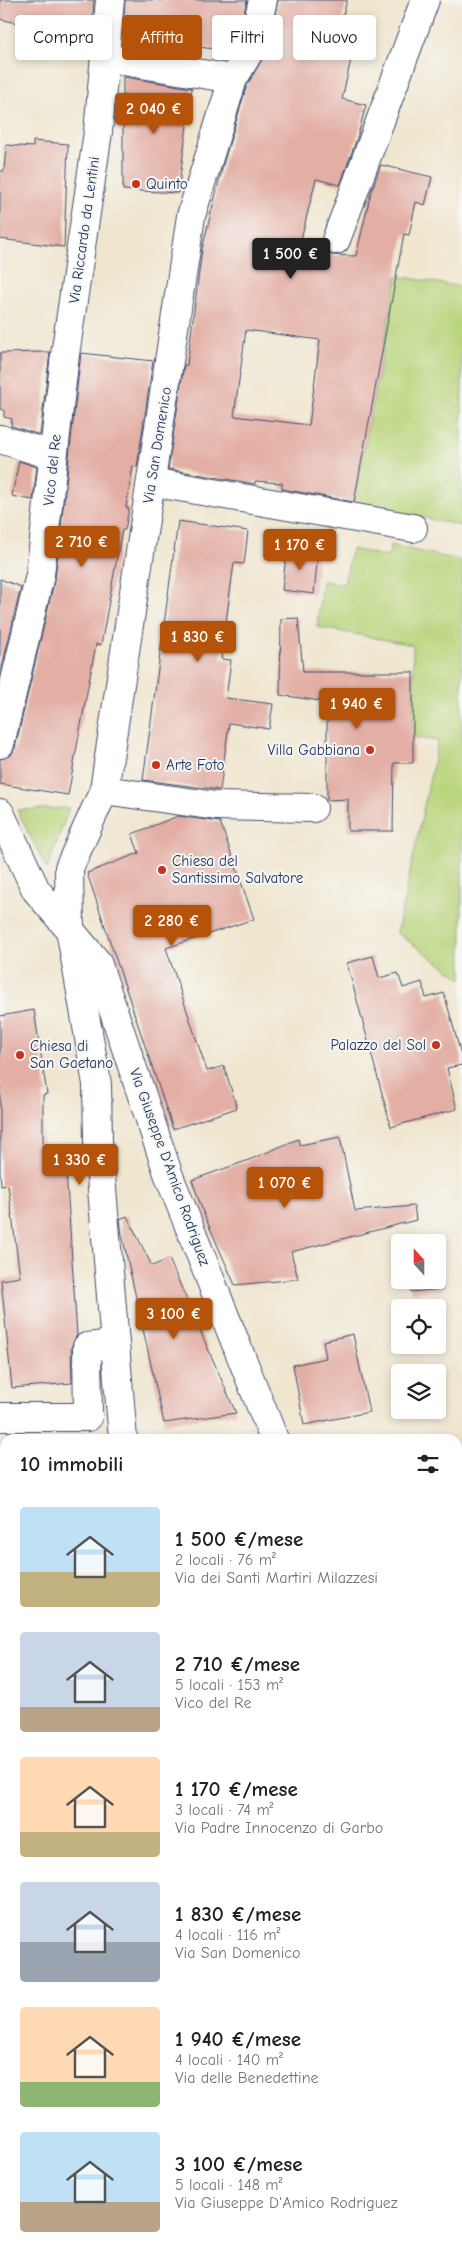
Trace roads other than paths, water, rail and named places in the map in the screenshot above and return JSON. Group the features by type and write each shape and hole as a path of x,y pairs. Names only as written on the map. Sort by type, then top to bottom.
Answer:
{"street":[{"name":"Via Riccardo da Lentini","path":"109,15 110,0"},
{"name":"Via San Domenico","path":"123,1434 98,1141 97,1084 70,928 69,868 104,790 190,216 232,79 252,47 263,0"},
{"path":"336,240 425,0"},
{"path":"112,59 232,79"},
{"name":"Via Riccardo da Lentini","path":"72,312 89,202 105,60"},
{"name":"Vico del Re","path":"0,744 40,575 52,455 72,312"},
{"path":"1,443 52,455"},
{"path":"151,482 413,528"},
{"path":"104,790 216,806 313,808"},
{"name":"Via Giuseppe D'Amico Rodriguez","path":"0,813 36,890 97,962 169,1176 272,1434"},
{"path":"0,1418 88,1417 87,1347 114,1344"}],"place":[{"name":"Quinto","path":"136,184"},
{"name":"Villa Gabbiana","path":"370,750"},
{"name":"Arte Foto","path":"156,765"},
{"name":"Chiesa del Santissimo Salvatore","path":"162,870"},
{"name":"Palazzo del Sol","path":"436,1045"},
{"name":"Chiesa di San Gaetano","path":"20,1055"}]}
